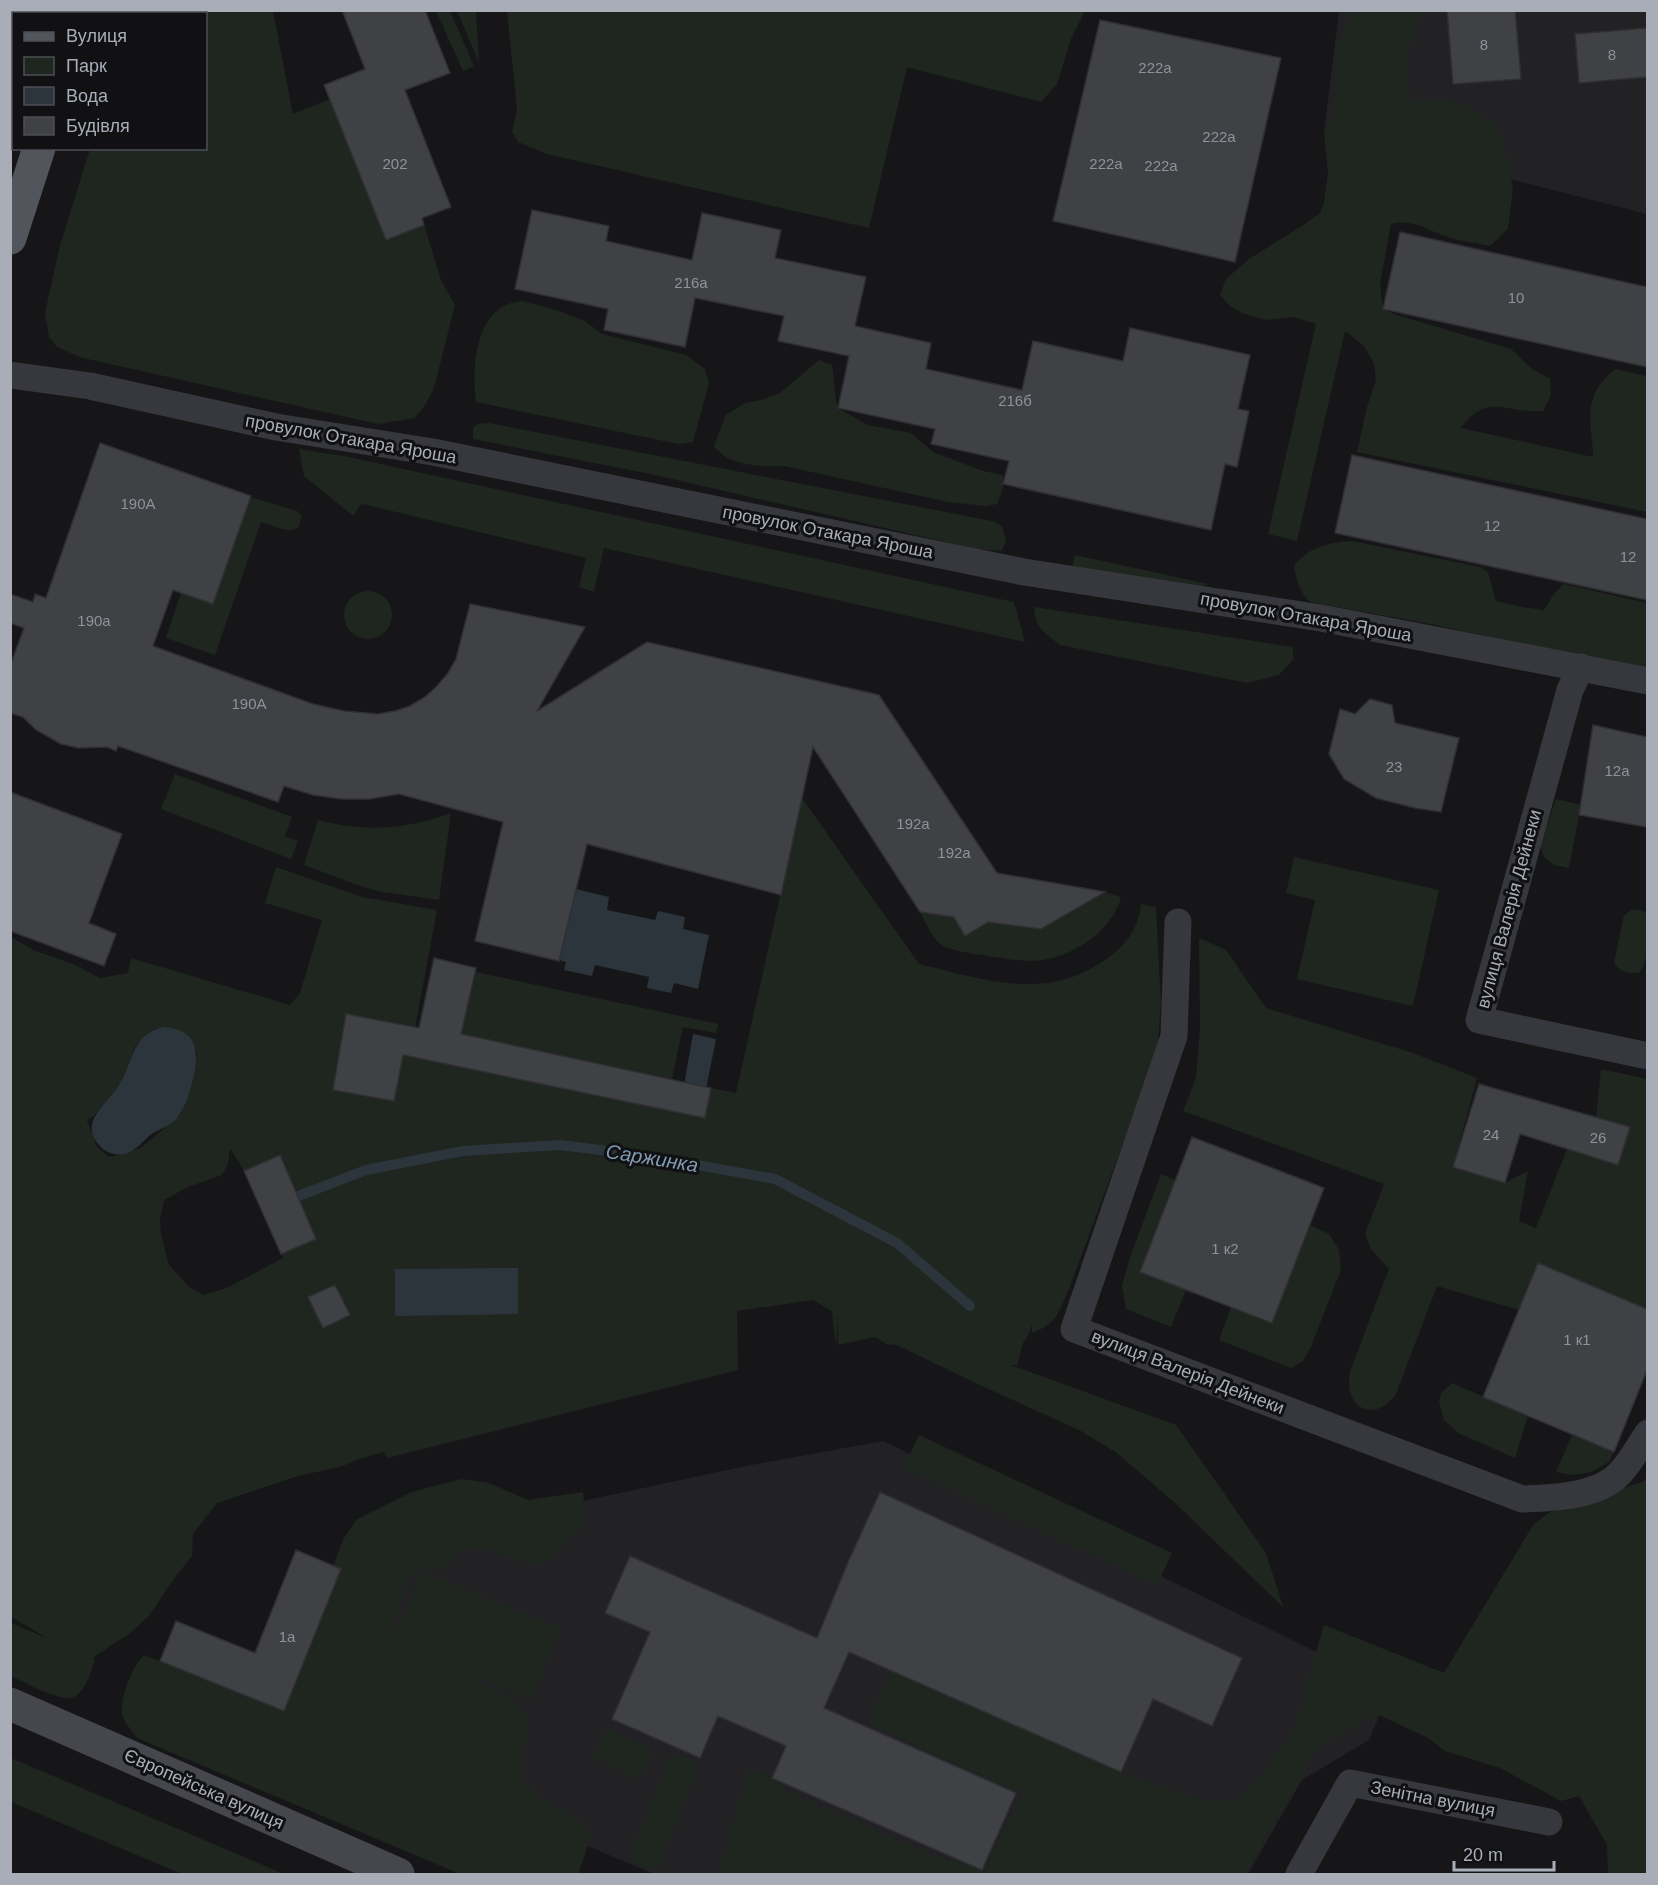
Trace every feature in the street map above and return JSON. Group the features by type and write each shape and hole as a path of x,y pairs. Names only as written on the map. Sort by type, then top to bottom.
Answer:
{"main road":[{"path":"10,238 38,150"},
{"name":"Європейська вулиця","path":"10,1704 398,1875"}],"street":[{"name":"провулок Отакара Яроша","path":"10,375 90,386 276,427 433,452 1024,572 1321,618 1647,681"},
{"name":"вулиця Валерія Дейнеки","path":"1581,668 1570,690 1479,1020 1647,1056"},
{"name":"вулиця Валерія Дейнеки","path":"1178,922 1174,1036 1074,1329 1522,1499 1567,1497 1602,1486 1619,1474 1647,1433"},
{"name":"Зенітна вулиця","path":"1299,1875 1350,1783 1549,1822"}],"shaded area":[{"path":"1339,11 1647,11 1647,214 1324,132"},
{"path":"883,1441 1391,1688 1369,1740 1302,1780 1248,1874 654,1874 333,1739 401,1540 746,1466"}],"green space":[{"path":"132,10 273,11 293,114 330,99 386,240 424,225 441,280 455,305 434,388 415,418 378,424 79,357 56,346 49,337 45,313 59,249 90,150 207,150 207,12 131,12"},
{"path":"507,10 1085,11 1071,39 1057,84 1041,102 907,67 869,228 547,154 518,142 512,132 517,109"},
{"path":"436,11 450,11 474,66 463,71"},
{"path":"457,11 476,11 479,63"},
{"path":"1350,11 1423,11 1412,39 1407,61 1405,72 1408,90 1416,102 1435,99 1464,105 1482,115 1500,131 1513,189 1508,229 1490,246 1456,239 1415,224 1391,224 1380,284 1383,309 1511,349 1532,369 1550,379 1551,395 1543,411 1489,407 1480,410 1461,428 1593,457 1590,421 1594,394 1599,386 1615,369 1647,376 1647,512 1357,452 1367,407 1376,380 1374,364 1364,346 1345,331 1297,541 1268,534 1316,324 1294,317 1267,320 1244,314 1231,307 1220,295 1226,279 1249,259 1320,213 1324,202 1328,172 1324,132 1333,113 1336,63 1342,32"},
{"path":"522,301 585,321 602,334 686,355 705,369 709,383 693,442 678,444 476,402 475,363 477,349 486,324 504,306"},
{"path":"819,360 832,365 838,408 868,425 911,433 933,452 983,471 1003,475 1003,489 997,504 986,506 948,502 784,466 746,464 720,453 714,446 726,415 745,403 780,393"},
{"path":"489,423 992,521 1002,526 1006,539 1002,551 976,549 655,475 473,439 473,427"},
{"path":"299,449 344,456 1014,602 1025,642 604,548 594,592 579,587 586,558 363,504 353,516 304,476"},
{"path":"251,497 297,511 302,516 298,528 284,530 261,522 215,655 166,638 181,593 213,604"},
{"path":"1352,541 1480,567 1488,572 1496,601 1522,607 1544,610 1554,594 1564,584 1647,603 1647,670 1425,623 1310,602 1299,586 1294,566 1313,550"},
{"path":"1075,555 1208,584 1186,592 1072,567"},
{"path":"363,591 373,591 385,598 392,610 392,620 385,632 373,639 363,639 348,628 344,620 344,610 355,595"},
{"path":"1034,607 1293,647 1293,660 1279,675 1247,683 1060,645 1039,625"},
{"path":"175,774 292,817 285,836 298,841 291,859 161,809"},
{"path":"802,798 919,964 992,981 1016,984 1040,984 1063,980 1086,971 1109,957 1121,946 1135,927 1141,904 1156,907 1161,1003 1157,1052 1062,1305 1052,1321 1041,1329 1032,1333 1032,1324 1023,1343 1017,1365 1011,1365 1176,1425 1266,1553 1283,1607 1176,1504 1117,1453 1081,1431 897,1345 886,1344 875,1337 838,1345 838,1314 836,1346 832,1311 813,1300 737,1311 738,1370 387,1458 384,1452 340,1467 298,1476 217,1503 193,1534 192,1556 149,1616 129,1634 92,1658 95,1660 90,1675 78,1694 68,1698 60,1697 11,1676 11,1623 47,1638 11,1617 11,937 33,950 73,964 100,978 128,973 131,958 290,1005 300,993 322,920 265,903 276,867 362,897 437,910 415,1028 346,1016 342,1041 412,1036 407,1056 705,1118 711,1088 736,1093","holes":["173,1028 190,1039 197,1052 192,1086 181,1114 142,1147 109,1157 97,1147 87,1120 94,1116 121,1083 136,1045 155,1029","230,1148 244,1171 280,1155 316,1239 281,1254 283,1258 229,1287 204,1295 189,1287 169,1265 161,1235 160,1220 164,1200 188,1187 222,1175 228,1164"]},
{"path":"1556,799 1581,805 1569,868 1554,865 1544,857 1540,845"},
{"path":"451,813 439,900 382,892 304,865 318,820 369,828 401,826"},
{"path":"1294,857 1439,890 1413,1006 1297,979 1315,900 1286,893"},
{"path":"1105,892 1121,897 1110,920 1101,930 1080,947 1043,960 1013,960 948,948 937,941 920,912 954,917 965,936 988,922 1034,928 1047,925"},
{"path":"1631,910 1647,913 1647,952 1639,973 1622,971 1614,963 1624,915"},
{"path":"1199,938 1226,950 1266,1008 1413,1053 1477,1078 1453,1167 1505,1183 1528,1171 1519,1221 1536,1228 1567,1149 1584,1153 1596,1117 1601,1069 1647,1079 1647,1309 1538,1264 1519,1310 1437,1286 1396,1394 1380,1408 1365,1409 1358,1405 1350,1390 1350,1371 1389,1269 1371,1249 1365,1234 1384,1184 1183,1111 1196,1078 1200,1027"},
{"path":"476,972 718,1024 716,1033 683,1027 672,1079 426,1027 433,990 469,998"},
{"path":"1161,1174 1175,1180 1140,1272 1186,1290 1171,1327 1126,1309 1122,1286 1130,1257"},
{"path":"1310,1225 1329,1234 1339,1250 1341,1270 1310,1349 1302,1362 1291,1368 1219,1340 1231,1307 1272,1323"},
{"path":"1452,1383 1528,1416 1515,1458 1458,1433 1444,1420 1439,1402 1441,1393"},
{"path":"919,1435 1172,1553 1157,1585 904,1467"},
{"path":"1572,1435 1614,1452 1609,1462 1591,1472 1572,1475 1556,1472"},
{"path":"1647,1476 1647,1874 1608,1874 1607,1845 1579,1796 1561,1801 1500,1768 1445,1751 1428,1738 1377,1714 1339,1734 1312,1753 1305,1771 1245,1874 717,1874 750,1768 772,1778 792,1794 929,1854 983,1870 1024,1794 878,1728 869,1720 889,1670 1121,1772 1205,1802 1240,1799 1291,1735 1301,1711 1324,1625 1444,1673 1533,1525 1567,1503 1591,1500 1644,1481"},
{"path":"461,1479 489,1483 528,1500 583,1492 586,1522 551,1560 534,1566 499,1553 479,1549 462,1552 442,1567 421,1571 560,1628 532,1699 468,1674 515,1702 529,1718 524,1748 523,1779 544,1801 585,1823 592,1834 578,1874 460,1874 137,1738 124,1719 122,1706 125,1690 135,1666 144,1655 258,1700 287,1702 344,1538 357,1519 412,1492","holes":["421,1571 395,1635 394,1621 411,1572"]},
{"path":"607,1728 654,1750 640,1779 593,1757"},
{"path":"671,1752 699,1763 656,1871 628,1860"},
{"path":"11,1758 284,1874 182,1874 11,1802"}],"water":[{"path":"576,889 609,897 607,910 655,920 658,911 685,917 683,929 709,935 698,989 674,983 671,993 647,988 649,977 595,965 592,976 564,970 566,962 559,960"},
{"path":"164,1027 184,1033 194,1044 195,1070 185,1105 174,1121 150,1135 132,1151 122,1155 108,1152 94,1138 93,1121 119,1085 139,1042 153,1031"},
{"path":"693,1034 716,1039 706,1089 684,1085"},
{"path":"518,1268 518,1314 395,1316 395,1269"}],"building":[{"path":"342,10 425,10 450,73 405,90 451,207 422,218 424,225 386,240 324,85 365,69"},
{"path":"1447,10 1515,10 1521,79 1453,84"},
{"path":"1100,20 1281,58 1235,262 1053,221"},
{"path":"1647,28 1647,77 1579,83 1575,34"},
{"path":"532,210 609,226 606,241 692,260 702,213 781,230 775,258 866,277 855,326 931,343 926,369 1022,390 1033,341 1123,361 1130,328 1250,355 1238,409 1249,411 1237,467 1225,464 1211,530 1003,484 1009,461 931,444 935,429 838,408 849,356 778,341 784,316 695,298 685,347 604,330 608,309 515,289"},
{"path":"1400,232 1647,287 1647,367 1383,309"},
{"path":"100,443 251,496 213,604 173,590 153,646 313,704 344,711 378,714 410,706 425,697 448,673 456,659 470,604 585,627 537,711 647,642 879,695 997,873 1105,892 1041,929 988,922 965,936 954,917 920,912 813,747 781,895 587,844 559,961 475,941 503,822 399,794 370,799 341,799 313,795 284,786 278,802 118,746 116,751 107,747 79,748 61,744 36,730 23,717 10,713 10,666 24,628 10,623 10,594 33,602 35,594 46,598"},
{"path":"1352,455 1647,519 1647,600 1335,533"},
{"path":"1370,699 1392,705 1395,723 1459,738 1441,812 1376,798 1344,779 1329,754 1340,709 1355,714"},
{"path":"1593,725 1647,737 1647,827 1579,815"},
{"path":"10,792 122,834 89,923 116,934 104,966 10,931"},
{"path":"434,958 476,968 461,1034 711,1088 705,1118 403,1055 394,1101 333,1090 346,1014 419,1028"},
{"path":"1479,1084 1630,1127 1618,1165 1520,1134 1505,1183 1453,1167"},
{"path":"1192,1137 1324,1188 1272,1323 1140,1272"},
{"path":"280,1155 316,1239 281,1254 244,1171"},
{"path":"1538,1263 1647,1309 1647,1370 1614,1452 1483,1397"},
{"path":"335,1285 350,1315 323,1328 308,1297"},
{"path":"880,1492 1242,1658 1212,1726 1153,1699 1121,1772 849,1652 824,1708 1016,1793 982,1870 772,1778 786,1746 718,1716 700,1758 612,1719 650,1632 605,1613 630,1556 817,1638"},
{"path":"296,1550 341,1569 284,1711 160,1661 176,1621 255,1653"}],"waterway":[{"name":"Саржинка","path":"301,1195 366,1170 463,1151 560,1145 641,1155 775,1179 897,1243 970,1306"}]}
